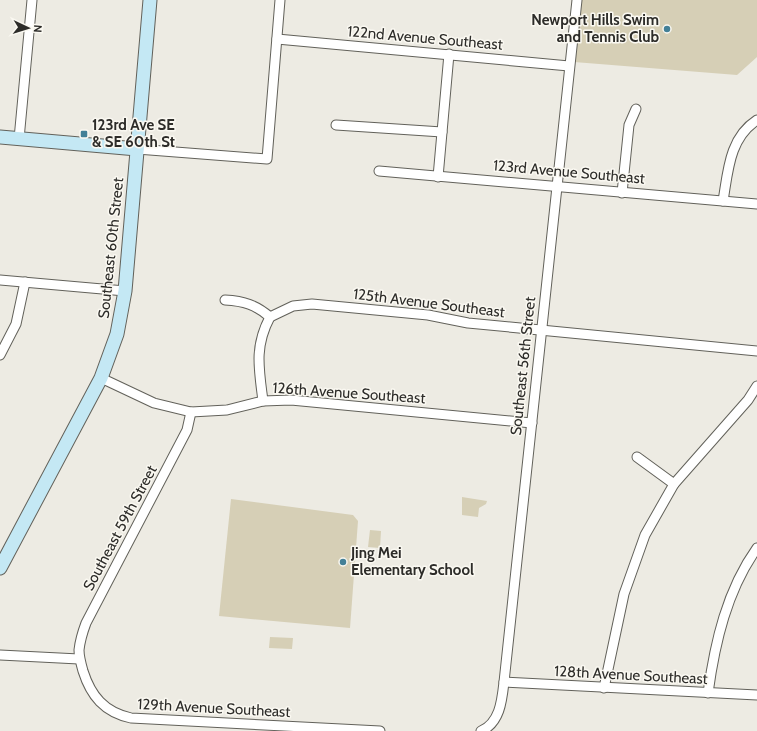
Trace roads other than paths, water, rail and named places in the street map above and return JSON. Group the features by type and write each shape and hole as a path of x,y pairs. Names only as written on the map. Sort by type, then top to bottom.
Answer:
{"street":[{"path":"19,139 32,0"},
{"name":"Southeast 60th Street","path":"0,568 100,378 117,334 125,291 150,0"},
{"path":"0,137 267,159 280,0"},
{"name":"Southeast 56th Street","path":"483,730 491,725 499,711 504,682 577,0"},
{"name":"122nd Avenue Southeast","path":"277,39 570,66"},
{"path":"438,177 449,54"},
{"path":"622,193 629,125 636,109"},
{"path":"723,201 731,153 745,132 757,120"},
{"path":"336,125 442,132"},
{"name":"123rd Avenue Southeast","path":"379,171 556,188 757,204"},
{"path":"0,280 125,291"},
{"path":"0,355 16,324 25,282"},
{"path":"225,300 247,302 256,306 270,317 260,340 258,352 263,401"},
{"name":"125th Avenue Southeast","path":"270,317 293,306 312,304 428,315 468,323 757,351"},
{"name":"126th Avenue Southeast","path":"100,378 154,403 191,412 227,410 263,401 291,400 532,423"},
{"path":"604,688 620,608 634,563 646,535 674,484 748,400 757,386"},
{"name":"Southeast 59th Street","path":"79,659 79,649 86,623 187,430 191,412"},
{"path":"637,457 674,484"},
{"path":"708,693 718,635 741,575 757,548"},
{"path":"0,655 79,659"},
{"name":"129th Avenue Southeast","path":"79,659 88,687 94,696 102,705 119,715 131,718 380,731"},
{"name":"128th Avenue Southeast","path":"504,682 757,695"}],"place":[{"name":"Newport Hills Swim and Tennis Club","path":"667,29"},
{"name":"123rd Ave SE & SE 60th St","path":"84,134"},
{"name":"Jing Mei Elementary School","path":"343,562"}]}
